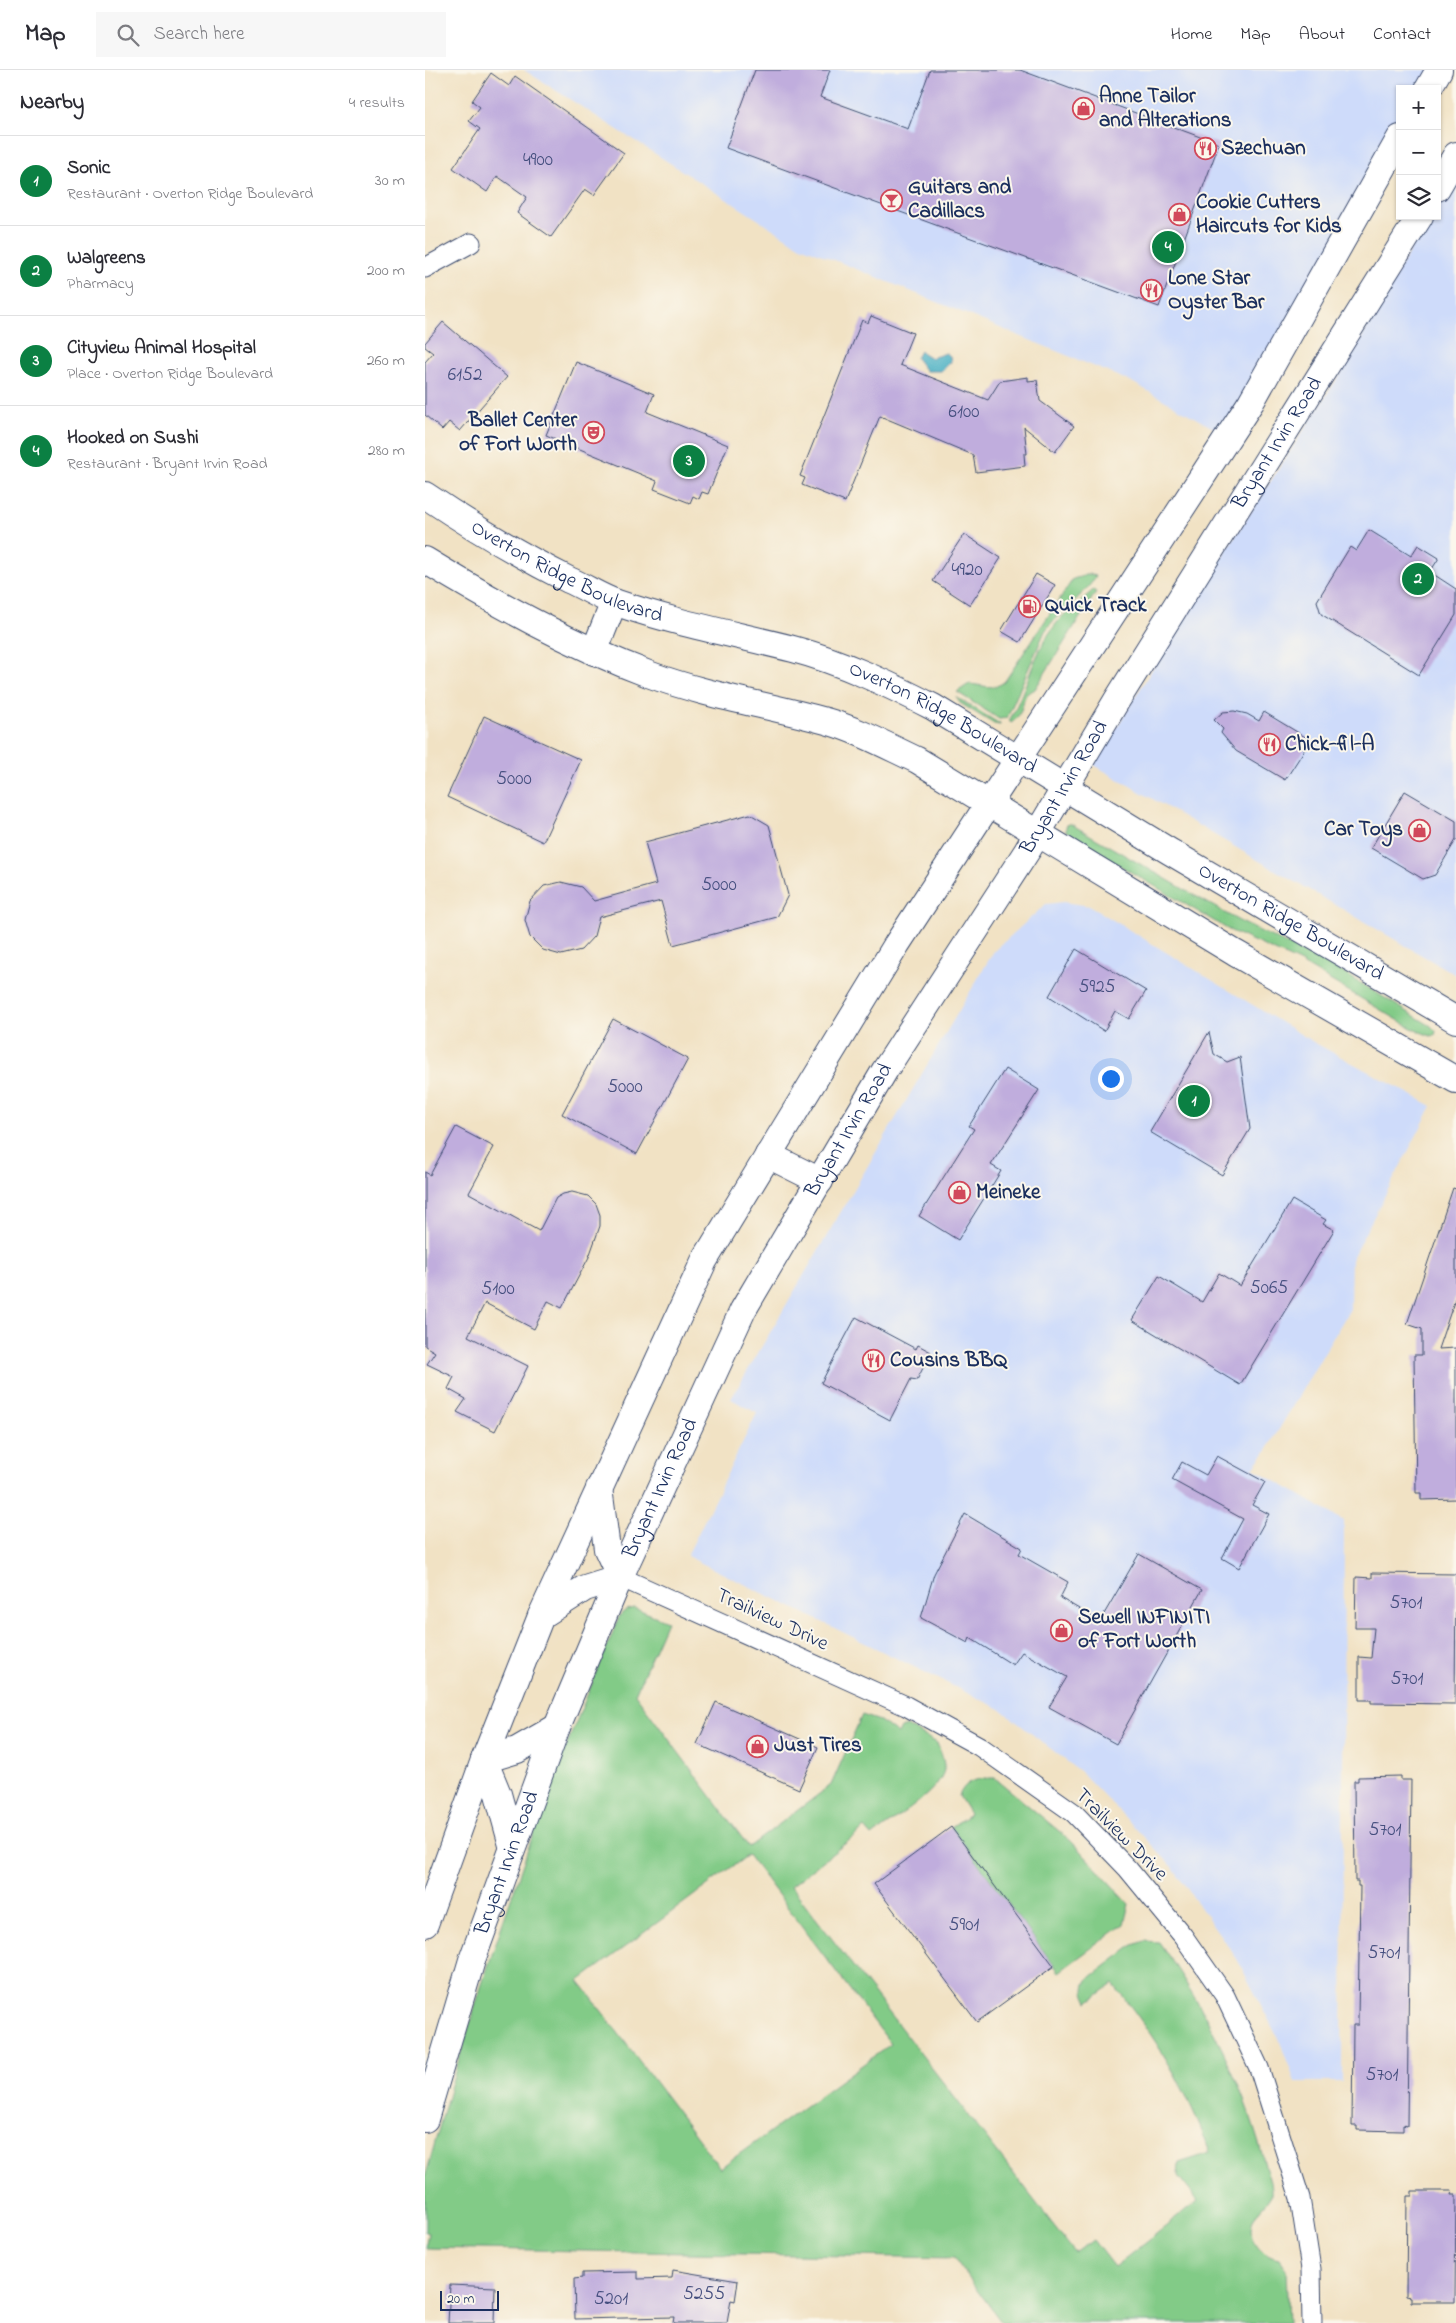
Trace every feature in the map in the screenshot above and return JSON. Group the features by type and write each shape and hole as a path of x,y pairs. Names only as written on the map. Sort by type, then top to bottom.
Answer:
{"main road":[{"path":"1430,85 1439,70"},
{"path":"425,1924 484,1760 541,1616 704,1261 897,944 1251,402 1396,145"},
{"path":"1441,181 1456,155"},
{"name":"Bryant Irvin Road","path":"425,2119 472,1960 512,1845 557,1727 620,1577 743,1310 885,1070 1038,834 1123,692 1418,220"},
{"name":"Overton Ridge Boulevard","path":"425,495 479,530 549,570 614,602 663,618 795,650 840,665 933,707 1018,760 1456,1020"},
{"path":"425,560 477,591 594,652 651,675 715,695 828,722 868,736 917,760 1235,953 1456,1080"},
{"path":"594,652 614,602"},
{"path":"768,1155 820,1181"},
{"path":"541,1616 585,1588 620,1577 607,1549 599,1487"},
{"path":"484,1760 517,1750 557,1727"},
{"path":"484,1760 498,1794 512,1845"}],"street":[{"path":"425,268 471,243"},
{"name":"Trailview Drive","path":"620,1577 906,1706 979,1746 1074,1813 1128,1869 1183,1936 1225,1996 1259,2068 1300,2198 1311,2269 1312,2323"}],"shaded area":[{"path":"524,70 1438,70 1430,85 1396,85 1396,145 1229,437 1132,382 798,245"},
{"path":"1456,167 1456,975 1094,765 1204,584 1348,362 1427,220 1441,220 1441,194"},
{"path":"1063,902 1090,906 1315,1043 1432,1106 1351,1260 1350,1309 1265,1453 1253,1468 1344,1521 1342,2082 1295,2082 1280,2042 1237,1959 1169,1863 1083,1774 1000,1709 687,1556 757,1413 731,1399 994,951 1046,904"}],"green space":[{"path":"1090,574 1096,576 1091,584 1045,631 1007,718 999,719 957,692 969,684 992,687 1005,681 1073,579"},
{"path":"1093,590 1096,592 1035,689 1026,695 1019,715 1011,723 1009,721 1048,635 1064,614"},
{"path":"956,697 1000,725 994,724 960,703"},
{"path":"1069,823 1239,921 1334,967 1431,1026 1436,1031 1435,1035 1431,1036 1415,1030 1299,962 1229,930 1075,839 1066,831 1066,826"},
{"path":"635,1608 667,1621 635,1694 749,1847 831,1785 862,1715 880,1721 898,1734 901,1728 907,1726 937,1743 943,1760 944,1770 940,1779 924,1797 872,1836 865,1828 791,1886 1075,2253 1093,2240 1114,2267 1198,2201 1178,2176 1179,2163 1210,2153 1181,2085 1156,2043 1128,2003 1113,1984 1088,2002 1085,1994 1084,1986 1087,1980 1133,1945 1144,1941 1159,1942 1207,2020 1234,2076 1256,2133 1269,2178 1271,2195 1252,2222 1252,2236 1259,2249 1271,2257 1279,2259 1286,2269 1288,2323 1002,2323 954,2258 425,2248 428,2233 425,2232 425,2178 482,1984 547,1793 620,1615 626,1610","holes":["748,1855 891,2044 720,2168 579,1981"]},
{"path":"995,1778 1071,1841 1129,1904 1124,1924 1059,1972 951,1827 970,1814 959,1796 965,1786 978,1779"}],"water":[{"path":"920,351 931,358 946,353 950,356 951,362 941,371 926,371 916,358"}],"building":[{"path":"755,70 830,70 820,97 908,129 930,70 1020,70 1219,144 1159,307 726,148"},
{"path":"491,73 509,86 515,76 624,153 594,195 585,189 551,237 517,213 527,197 497,176 487,192 453,168 480,129 469,121 480,107 472,101"},
{"path":"871,316 913,333 900,365 988,400 1000,381 1028,377 1028,381 1037,380 1040,401 1074,426 1055,452 1024,427 1027,454 1024,454 1025,466 976,472 973,455 880,416 845,502 802,485 805,478 800,476 862,320 868,323"},
{"path":"443,322 507,377 460,431 449,422 442,430 425,415 425,362 433,353 425,347 425,343"},
{"path":"576,362 654,394 647,412 728,445 708,494 702,492 699,499 693,496 690,503 654,489 657,481 546,435"},
{"path":"1369,530 1411,556 1418,545 1439,558 1430,572 1456,589 1456,615 1419,675 1321,614 1317,601 1350,547 1356,551"},
{"path":"964,534 1001,558 970,605 933,581"},
{"path":"1036,574 1055,585 1020,642 1001,631"},
{"name":"Chick-fil-A","path":"1234,711 1247,714 1259,721 1264,712 1307,738 1304,744 1307,746 1285,780 1236,751 1221,733 1223,729 1214,720 1223,712"},
{"path":"484,716 581,760 543,842 447,797"},
{"name":"Car Toys","path":"1405,791 1456,821 1456,840 1435,875 1423,879 1371,848"},
{"path":"750,814 769,825 788,895 777,917 673,945 661,901 599,917 594,936 581,950 561,955 543,950 530,937 525,920 530,901 544,886 561,882 581,887 594,901 656,884 645,842"},
{"path":"1076,949 1146,991 1129,1019 1115,1011 1104,1031 1049,996"},
{"path":"613,1019 688,1059 637,1154 562,1114"},
{"path":"1209,1032 1214,1054 1227,1062 1240,1057 1250,1129 1222,1175 1150,1132"},
{"path":"1005,1069 1039,1090 991,1165 1001,1171 958,1240 919,1216 974,1129 969,1126"},
{"path":"456,1127 494,1147 469,1193 539,1231 556,1198 563,1194 572,1192 588,1196 596,1204 600,1215 600,1226 589,1257 562,1308 548,1301 534,1329 485,1303 468,1336 528,1366 495,1431 457,1412 466,1399 448,1389 454,1377 427,1364 435,1352 425,1346 425,1172 430,1175"},
{"path":"1453,1188 1456,1189 1456,1296 1438,1349 1456,1348 1456,1499 1421,1500 1421,1493 1416,1493 1414,1355 1422,1355 1422,1329 1407,1324"},
{"path":"1292,1200 1326,1220 1323,1224 1334,1230 1240,1385 1132,1320 1159,1276 1202,1302 1219,1273 1240,1286"},
{"path":"856,1317 916,1349 918,1345 931,1352 917,1380 911,1379 890,1420 821,1383"},
{"path":"1217,1456 1265,1482 1252,1505 1269,1514 1239,1568 1222,1558 1243,1519 1172,1480 1182,1462 1206,1475"},
{"name":"Sewell INFINITI of Fort Worth","path":"965,1514 1022,1548 1019,1554 1068,1582 1060,1598 1100,1621 1139,1554 1202,1590 1116,1744 1049,1707 1067,1677 1022,1652 1013,1665 970,1638 968,1643 921,1618 934,1574"},
{"path":"1372,1573 1456,1574 1455,1704 1371,1703 1371,1700 1359,1700 1359,1657 1371,1658 1374,1628 1355,1628 1356,1577 1372,1578"},
{"name":"Just Tires","path":"716,1702 818,1747 799,1789 697,1744"},
{"path":"1401,1776 1401,1780 1411,1780 1407,2126 1403,2125 1403,2131 1357,2130 1357,2126 1352,2126 1353,2025 1358,2025 1360,1886 1358,1886 1358,1881 1355,1881 1354,1781 1358,1781 1358,1777"},
{"path":"951,1827 1054,1966 977,2022 874,1884"},
{"path":"1412,2191 1452,2191 1451,2195 1456,2195 1455,2302 1411,2302 1411,2297 1406,2296 1407,2196 1412,2196"},
{"path":"673,2270 738,2281 735,2301 731,2300 727,2323 673,2323 674,2317 575,2319 574,2279 582,2278 582,2273 638,2272 638,2279 672,2278"},
{"path":"450,2285 495,2287 494,2323 448,2323"}],"place":[{"name":"Anne Tailor and Alterations","path":"1083,109"},
{"name":"Szechuan","path":"1205,149"},
{"name":"Guitars and Cadillacs","path":"892,200"},
{"name":"Cookie Cutters Haircuts for Kids","path":"1180,215"},
{"name":"Hooked on Sushi","path":"1168,247"},
{"name":"Lone Star Oyster Bar","path":"1152,291"},
{"name":"Ballet Center of Fort Worth","path":"593,433"},
{"name":"Cityview Animal Hospital","path":"689,461"},
{"name":"Walgreens","path":"1418,579"},
{"name":"Quick Track","path":"1029,606"},
{"name":"Chick-fil-A","path":"1269,745"},
{"name":"Car Toys","path":"1419,830"},
{"name":"Sonic","path":"1194,1101"},
{"name":"Meineke","path":"960,1193"},
{"name":"Cousins BBQ","path":"874,1361"},
{"name":"Sewell INFINITI of Fort Worth","path":"1062,1630"},
{"name":"Just Tires","path":"758,1746"}]}
